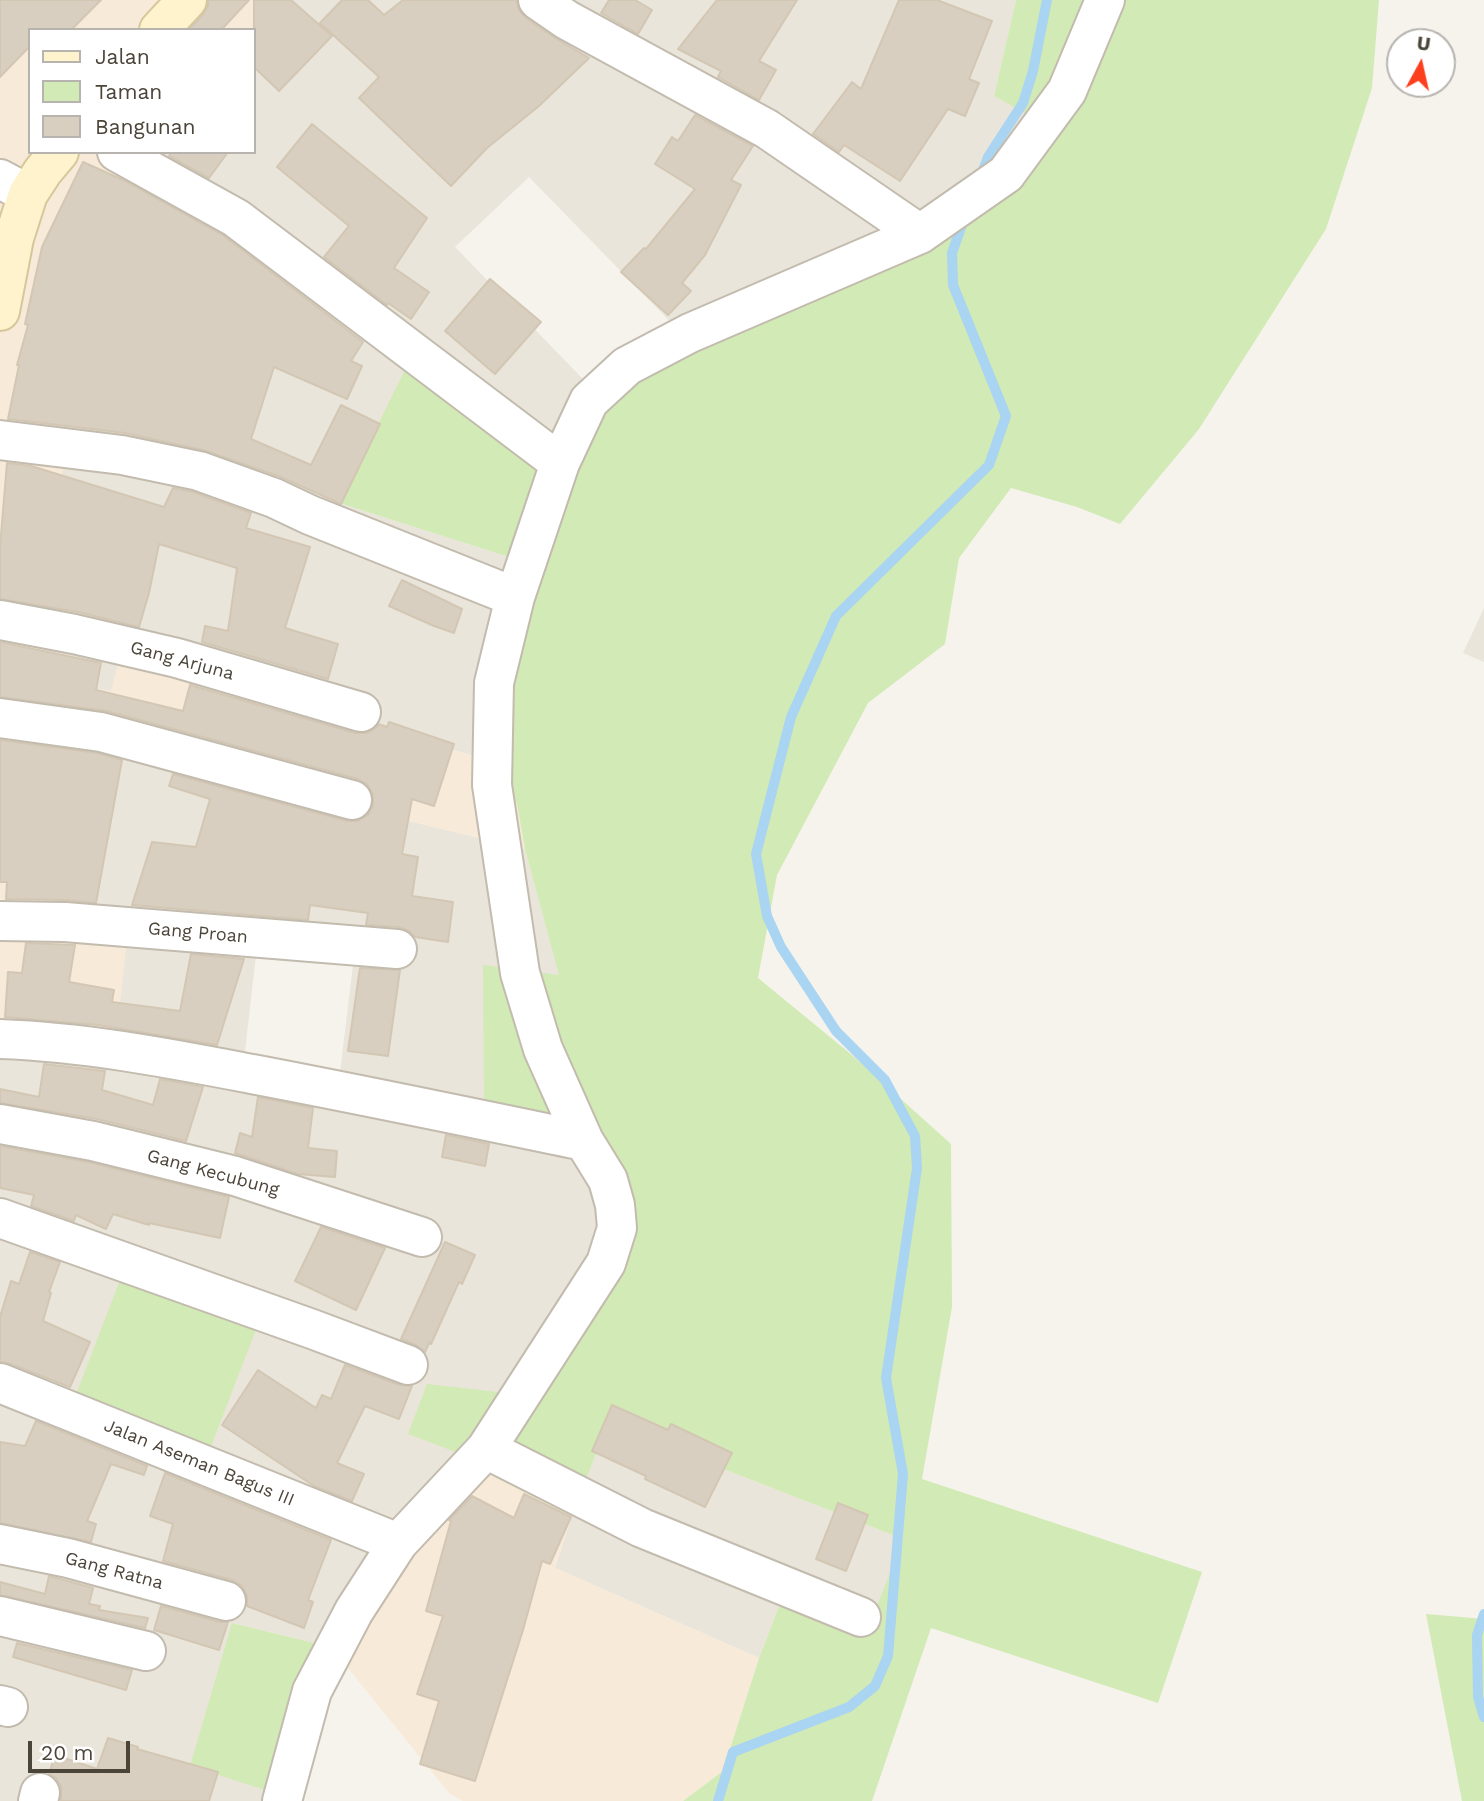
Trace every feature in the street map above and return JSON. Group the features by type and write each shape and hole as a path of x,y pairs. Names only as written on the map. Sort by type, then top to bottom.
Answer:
{"main road":[{"path":"161,28 187,0"},
{"path":"0,311 14,238 14,186 43,171 57,154"}],"street":[{"path":"538,0 567,20 766,129 920,234"},
{"path":"282,1801 312,1691 354,1611 398,1543 486,1449 606,1263 617,1228 615,1205 608,1180 584,1141 543,1049 520,973 492,785 494,683 515,597 560,463 589,401 627,366 690,334 920,234 1006,174 1067,91 1105,0"},
{"path":"121,154 236,218 560,463"},
{"path":"0,440 122,455 199,471 274,498 515,597"},
{"name":"Gang Arjuna","path":"0,620 74,634 177,659 361,712"},
{"path":"0,718 101,732 352,800"},
{"name":"Gang Proan","path":"0,921 65,922 397,949"},
{"path":"0,1040 103,1047 373,1097 584,1141"},
{"name":"Gang Kecubung","path":"0,1124 93,1141 235,1176 422,1237"},
{"path":"0,1217 408,1365"},
{"name":"Jalan Aseman Bagus III","path":"0,1383 398,1543"},
{"path":"486,1449 642,1528 861,1617"},
{"name":"Gang Ratna","path":"0,1544 68,1558 226,1601"},
{"path":"0,1616 146,1651"}],"shaded area":[{"path":"4,0 284,0 256,28 28,28 28,154 145,154 182,192 62,472 33,681 111,691 118,663 315,712 489,760 517,804 525,849 104,747 80,929 128,931 114,1059 0,1043 0,931 6,931 10,901 0,899 0,3"},
{"path":"284,0 1016,0 994,96 1041,121 1016,176 685,337 529,177 455,247 611,408 554,455 339,503 512,558 489,760 315,712 118,663 112,691 33,681 62,472 149,264 143,154 256,154 256,28"},
{"path":"1484,608 1484,662 1463,653"},
{"path":"104,747 525,849 560,976 556,1134 617,1196 596,1311 469,1457 331,1647 232,1623 300,1801 0,1801 0,1043 80,930","holes":["257,946 354,957 338,1089 242,1078"]},
{"path":"608,1424 903,1539 870,1625 785,1591 759,1658 555,1568 572,1515"},
{"path":"469,1457 572,1515 555,1568 759,1658 723,1771 683,1801 463,1801 449,1793 331,1647"}],"green space":[{"path":"1016,0 1379,0 1372,88 1326,229 1199,429 1120,524 1077,507 1011,488 959,558 945,644 868,703 777,875 758,978 852,1055 951,1144 952,1307 922,1479 1202,1572 1158,1703 931,1628 872,1801 683,1801 723,1771 759,1658 785,1591 870,1624 903,1539 608,1424 572,1515 469,1457 408,1434 427,1384 516,1394 596,1312 617,1197 556,1134 484,1112 483,965 559,975 525,849 517,804 489,760 512,558 339,503 406,368 554,455 611,408 685,337 918,239 1041,122 994,96"},
{"path":"125,1267 260,1319 210,1449 75,1397"},
{"path":"1426,1614 1484,1619 1484,1801 1462,1801"},
{"path":"232,1623 331,1647 284,1796 190,1766"}],"building":[{"path":"0,0 101,0 73,28 28,28 28,48 0,77"},
{"path":"208,0 249,0 223,28 191,28 208,6"},
{"path":"254,0 291,0 332,36 279,91 256,69"},
{"path":"342,0 368,0 384,15 403,0 516,0 519,10 526,18 589,58 539,106 487,148 451,186 359,98 379,77 320,23"},
{"path":"609,0 635,0 652,10 638,34 601,13"},
{"path":"717,0 797,0 759,61 776,70 759,100 718,77 721,71 678,49"},
{"path":"899,0 937,0 992,21 969,79 979,83 965,116 948,109 900,181 844,145 839,152 813,134 852,82 861,89"},
{"path":"695,115 753,146 731,180 741,185 705,255 682,283 691,291 668,315 621,272 646,249 695,189 655,164 672,137 678,141"},
{"path":"312,124 427,218 394,268 429,292 411,319 388,303 387,305 324,257 349,226 277,167"},
{"path":"170,154 227,154 209,178 169,156"},
{"path":"83,162 123,180 224,236 363,342 351,361 362,366 347,399 274,367 251,439 311,465 341,405 380,424 341,504 281,477 203,450 125,433 8,419 42,247"},
{"path":"490,279 541,322 495,374 445,331"},
{"path":"7,463 31,466 164,507 173,488 193,492 251,513 246,528 310,547 285,628 338,644 328,679 202,642 205,626 228,631 237,568 159,544 139,627 78,612 0,599 0,547"},
{"path":"402,580 462,609 454,633 389,606"},
{"path":"0,642 101,663 96,690 183,711 190,685 355,733 367,733 378,724 387,727 389,722 454,744 434,806 412,799 402,854 418,857 412,896 453,902 448,942 415,937 399,927 366,925 368,913 310,905 308,920 132,905 152,842 196,847 210,799 169,786 173,774 347,821 358,821 368,815 373,805 373,794 367,784 358,779 107,711 0,697"},
{"path":"0,740 97,753 122,760 96,903 6,899 7,882 0,882"},
{"path":"26,943 75,945 69,982 114,990 112,1002 180,1011 191,954 244,959 217,1045 98,1025 5,1017 8,972 22,973"},
{"path":"360,968 400,970 388,1056 348,1051"},
{"path":"44,1064 105,1071 102,1090 153,1105 160,1079 203,1087 186,1141 97,1119 0,1103 0,1089 39,1097"},
{"path":"258,1097 313,1108 308,1148 337,1151 335,1177 298,1174 235,1153 240,1133 252,1137"},
{"path":"446,1135 489,1144 485,1166 442,1157"},
{"path":"0,1146 88,1162 229,1197 220,1238 149,1225 113,1214 106,1229 76,1215 74,1221 31,1206 34,1195 0,1188"},
{"path":"321,1227 385,1248 356,1310 295,1281"},
{"path":"445,1242 475,1255 425,1352 401,1339"},
{"path":"30,1252 60,1262 49,1292 51,1293 43,1321 90,1342 70,1387 0,1362 0,1317 11,1281 19,1284"},
{"path":"345,1365 400,1385 412,1386 399,1419 365,1406 337,1463 364,1474 352,1501 314,1486 222,1425 258,1370 316,1408 322,1395 331,1399"},
{"path":"612,1405 668,1430 671,1424 732,1453 705,1507 592,1451"},
{"path":"36,1421 147,1466 144,1475 111,1464 87,1521 96,1524 91,1542 0,1523 0,1442 25,1446"},
{"path":"165,1473 331,1540 308,1600 313,1602 304,1628 247,1606 247,1596 242,1586 232,1580 163,1561 173,1524 150,1516"},
{"path":"524,1494 571,1517 550,1564 542,1561 475,1781 420,1764 439,1701 417,1694 443,1616 426,1611 451,1521 449,1520 472,1496 514,1518"},
{"path":"838,1503 868,1515 846,1571 816,1559"},
{"path":"49,1576 93,1588 89,1604 100,1606 99,1610 148,1618 145,1628 0,1595 0,1582 45,1594"},
{"path":"161,1606 228,1622 219,1650 154,1630"},
{"path":"17,1643 132,1670 126,1690 13,1657"},
{"path":"108,1738 218,1772 209,1801 61,1801 61,1786 56,1778 49,1774 55,1755 97,1769"}],"waterway":[{"path":"980,178 988,157 1023,103 1033,71 1047,0"},
{"path":"718,1801 733,1752 849,1707 875,1686 888,1656 903,1474 886,1378 917,1168 915,1136 885,1080 836,1031 781,947 767,916 756,854 791,717 836,616 989,465 1006,416 953,285 952,253 965,216"},
{"path":"1484,1614 1477,1635 1478,1697 1484,1717"}]}
